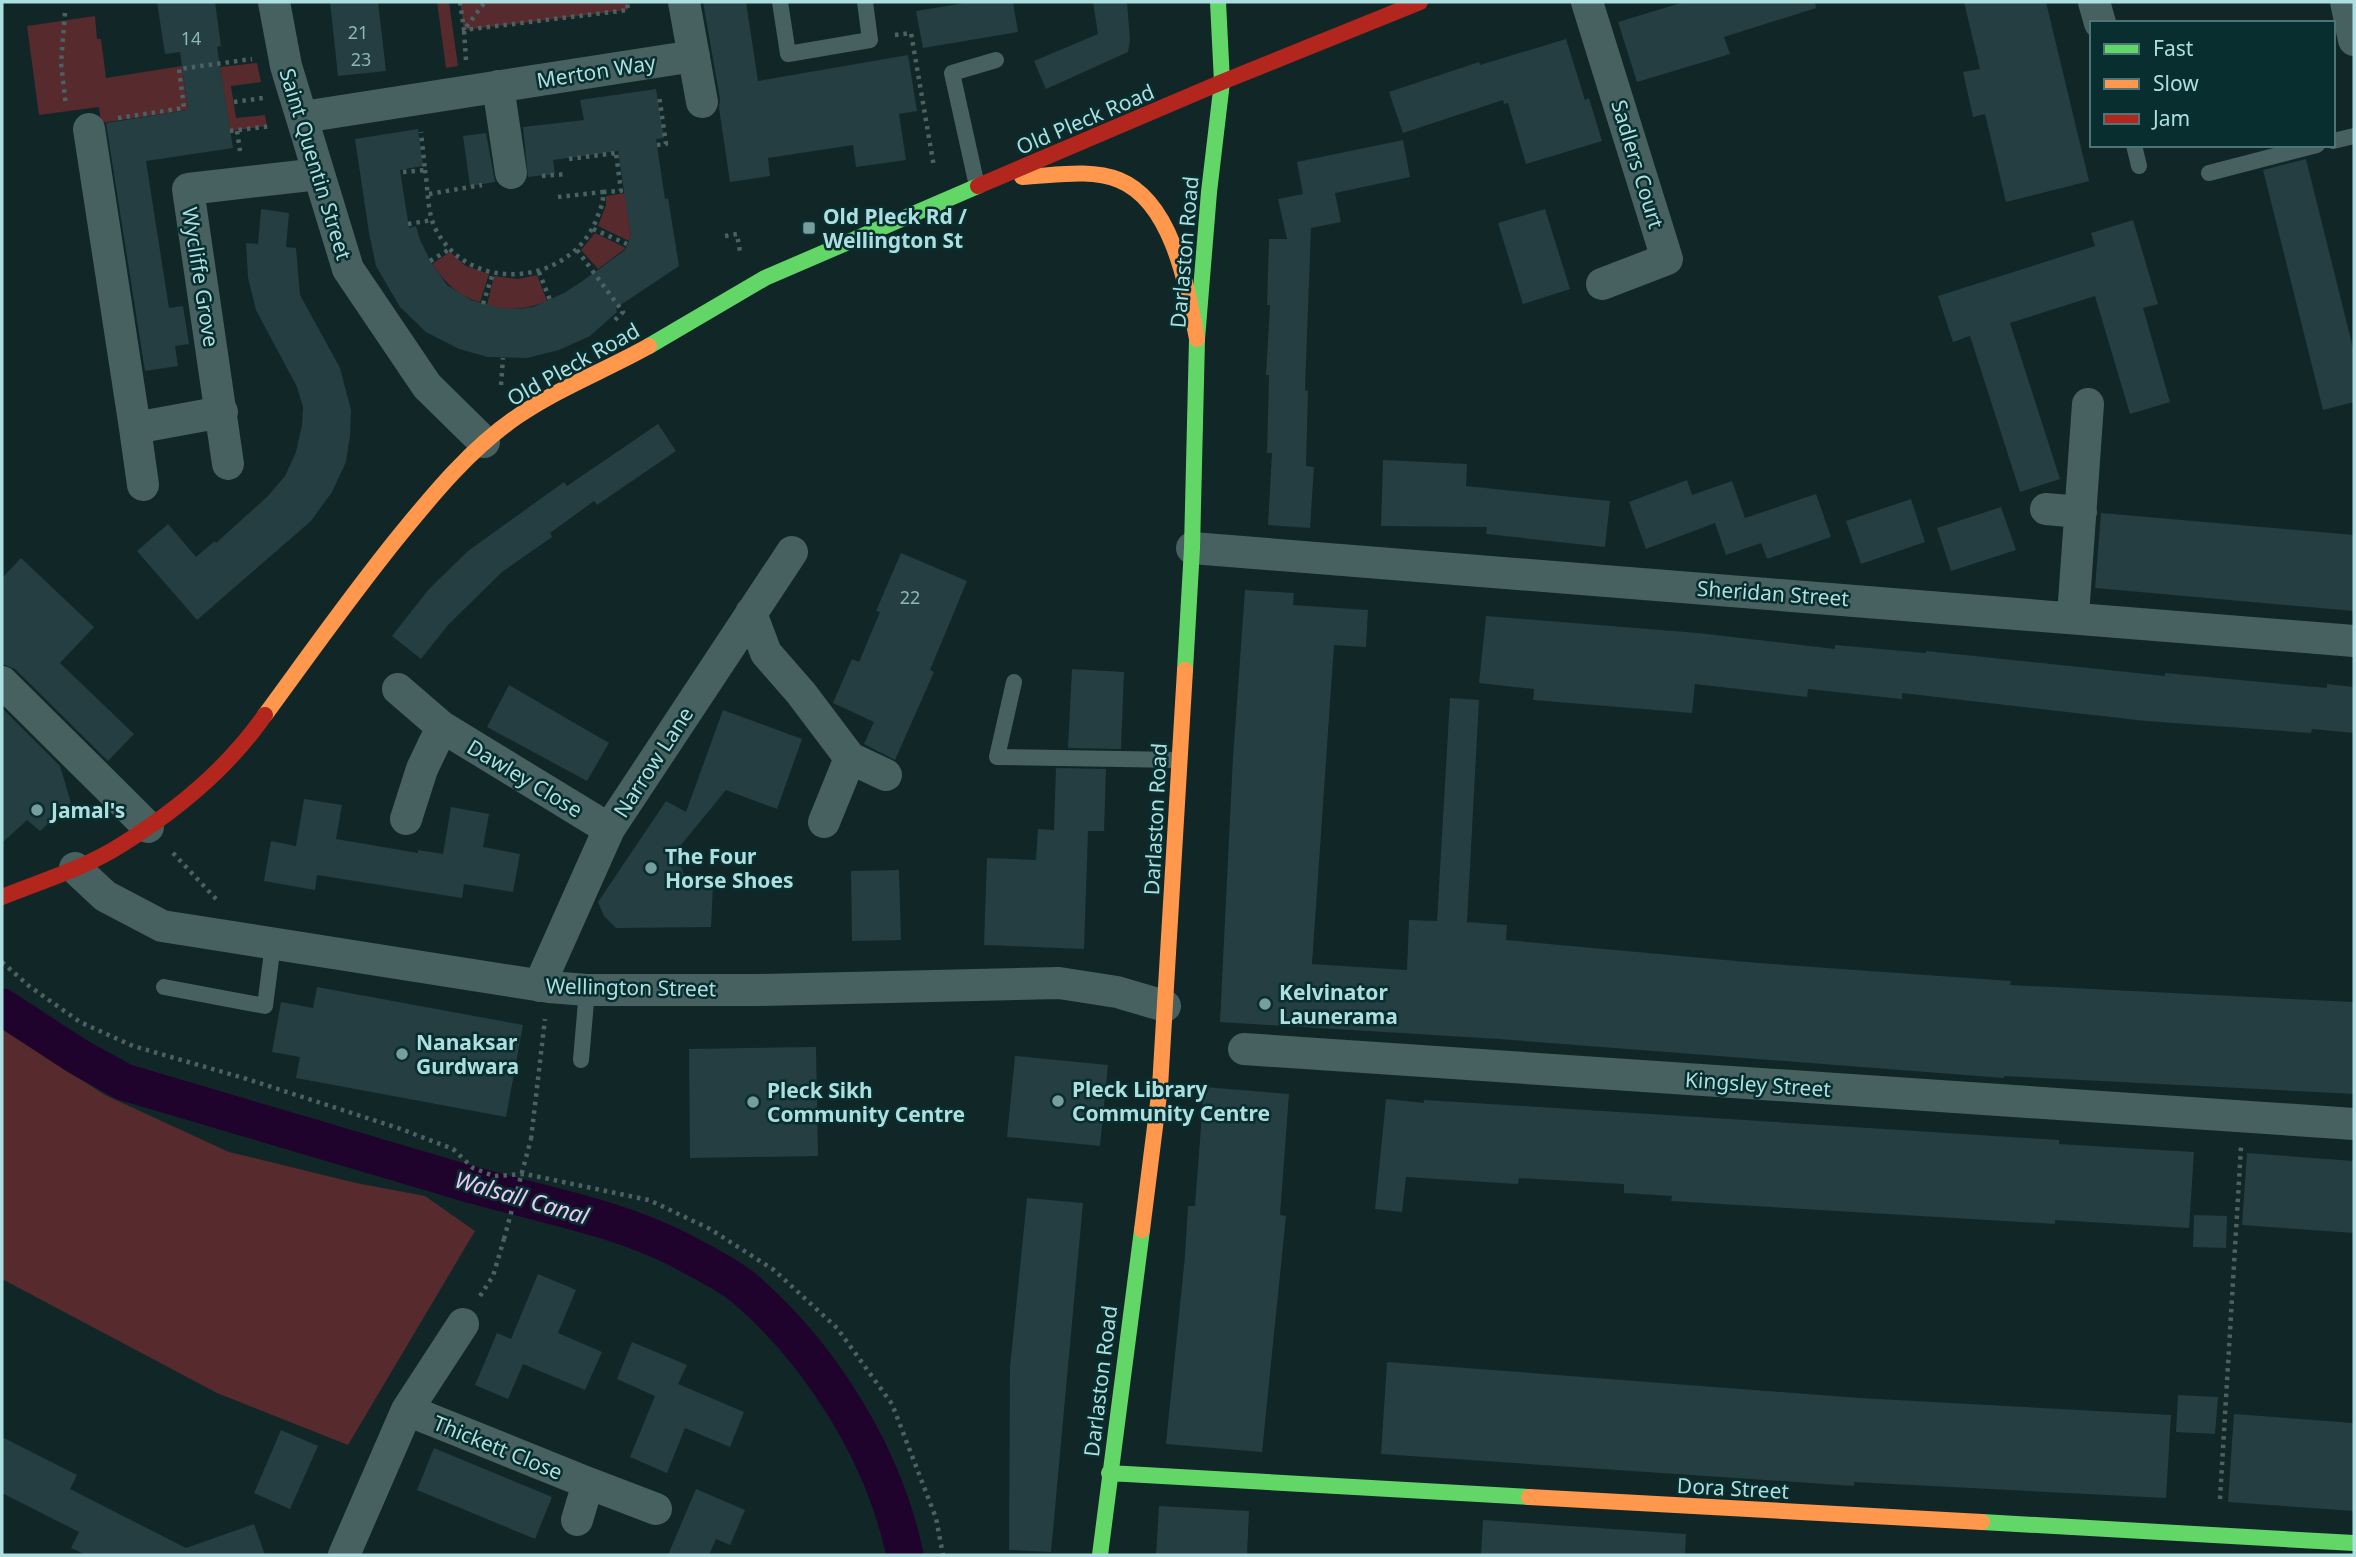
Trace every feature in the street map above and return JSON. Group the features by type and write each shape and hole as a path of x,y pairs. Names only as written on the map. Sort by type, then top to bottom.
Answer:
{"main road":[{"name":"Darlaston Road","path":"1100,1555 1160,1087 1192,548 1197,339 1209,192 1222,82 1218,2"},
{"name":"Old Pleck Road","path":"2,897 75,868 120,846 192,793 225,763 256,729 356,589 428,500 484,442 517,416 646,348 755,284 1222,82 1420,2"},
{"path":"1001,177 1103,176 1121,180 1139,192 1168,232 1186,284 1197,339"},
{"name":"Dora Street","path":"1109,1474 2201,1541 2354,1544"}],"street":[{"name":"Saint Quentin Street","path":"274,2 284,55 348,269 428,386 484,442"},
{"path":"684,2 702,102"},
{"name":"Sadlers Court","path":"1587,2 1667,259 1602,284"},
{"path":"2094,2 2100,21"},
{"path":"2346,2 2354,40"},
{"name":"Merton Way","path":"303,117 694,56"},
{"path":"484,89 496,178"},
{"path":"94,117 143,485"},
{"name":"Wycliffe Grove","path":"228,464 188,189 319,174"},
{"path":"2073,617 2088,404"},
{"path":"135,428 222,412"},
{"path":"2046,509 2081,512"},
{"name":"Sheridan Street","path":"1192,548 2354,641"},
{"name":"Narrow Lane","path":"544,986 609,829 792,552"},
{"path":"751,613 766,653 801,693 850,758 886,775"},
{"path":"2,682 148,827"},
{"name":"Dawley Close","path":"398,689 442,727 609,829"},
{"name":"Dawley Close","path":"406,819 422,769 442,727"},
{"path":"824,822 850,758"},
{"name":"Wellington Street","path":"75,868 105,896 162,926 544,986 587,990 758,990 1059,984 1117,992 1165,1006"},
{"name":"Kingsley Street","path":"1244,1049 2354,1124"},
{"path":"344,1555 407,1410 463,1324"},
{"name":"Thickett Close","path":"407,1410 656,1509"},
{"name":"Thickett Close","path":"577,1520 589,1483"}],"lane":[{"path":"780,2 788,54 870,40 865,2"},
{"path":"977,186 953,73 996,60"},
{"path":"2335,141 2354,136"},
{"path":"2134,147 2139,166"},
{"path":"2209,173 2309,147"},
{"path":"1014,682 997,757 1179,760"},
{"path":"164,987 265,1006 273,944"},
{"path":"581,1060 587,990"}],"path":[{"path":"460,2 464,30 484,89"},
{"path":"464,30 485,2"},
{"path":"464,30 628,10 627,2"},
{"path":"65,13 61,63 66,107 94,117 184,108 179,69 284,55"},
{"path":"870,40 911,33 930,149"},
{"path":"655,62 666,144 657,145"},
{"path":"417,100 432,220 450,250 469,264 492,273 511,275 539,272 561,262 577,250 593,229 601,210 603,192"},
{"path":"558,197 621,191 617,153 569,159"},
{"path":"403,172 425,170"},
{"path":"542,176 567,174"},
{"path":"429,194 496,178"},
{"path":"408,224 432,220"},
{"path":"593,229 627,244"},
{"path":"430,261 450,250"},
{"path":"577,250 623,312 607,327"},
{"path":"539,272 550,300"},
{"path":"483,304 492,273"},
{"path":"501,385 503,358"},
{"path":"148,827 220,904"},
{"path":"2,962 29,986 80,1022 134,1046 401,1129 453,1149 473,1168 494,1176 525,1174 649,1199 710,1229 774,1270 837,1328 892,1404 936,1518 943,1555"},
{"path":"463,1324 493,1276 531,1139 544,986"},
{"path":"2201,1541 2243,1116"}],"shaded area":[{"path":"437,2 449,2 458,66 446,68"},
{"path":"460,2 627,2 628,10 464,30"},
{"path":"95,16 106,78 182,66 188,110 101,123 99,107 39,115 27,26"},
{"path":"257,63 261,82 231,86 236,118 265,115 267,126 230,131 220,67"},
{"path":"625,193 631,237 629,241 598,226 606,205 606,196"},
{"path":"595,233 626,248 598,269 581,250"},
{"path":"450,252 466,266 489,274 480,302 452,288 432,264"},
{"path":"537,275 547,301 517,309 487,305 494,276 518,279"},
{"path":"2,1029 105,1095 229,1152 356,1183 425,1196 475,1231 348,1445 217,1393 2,1279"}],"building":[{"path":"157,2 215,2 221,46 217,47 233,148 146,161 169,308 183,306 189,344 175,346 178,366 145,371 106,123 188,110 180,52 165,54"},
{"path":"330,2 378,2 386,71 338,76"},
{"path":"703,2 746,2 758,81 908,55 917,111 899,114 906,160 856,167 853,145 768,158 770,176 730,182 720,99"},
{"path":"971,2 1013,2 1018,32 923,48 916,11"},
{"path":"1093,2 1127,2 1130,40 1128,52 1046,89 1034,61 1098,34"},
{"path":"1684,2 1815,2 1816,8 1724,37 1730,54 1637,82 1618,22"},
{"path":"1964,2 2046,2 2089,181 2006,202 1985,114 1973,117 1963,72 1980,69"},
{"path":"1566,39 1585,100 1589,98 1602,141 1526,164 1508,103 1504,104 1503,100 1403,133 1389,92 1479,62 1480,65"},
{"path":"656,89 664,138 656,139 679,266 616,308 617,312 590,336 559,350 527,358 488,357 459,349 426,332 400,307 376,266 355,139 418,129 423,166 400,170 409,228 416,226 432,264 447,285 471,300 500,308 533,307 564,293 584,280 625,250 631,237 618,151 553,160 555,174 528,177 523,127 584,120 580,100"},
{"path":"486,133 495,182 470,186 463,136"},
{"path":"1403,140 1410,177 1335,193 1341,222 1311,228 1305,390 1308,391 1306,466 1314,467 1310,528 1268,525 1272,453 1267,453 1269,239 1287,239 1278,199 1303,194 1297,162"},
{"path":"2306,159 2354,352 2354,402 2323,410 2263,170"},
{"path":"261,209 289,213 286,247 296,248 300,295 340,368 351,410 346,462 332,492 311,521 197,620 137,551 168,524 196,557 215,541 216,543 268,496 285,476 296,452 302,425 303,407 297,387 256,310 248,278 246,243 258,244"},
{"path":"1545,209 1570,289 1523,304 1498,223"},
{"path":"2133,220 2158,304 2143,308 2170,402 2130,414 2095,296 2010,323 2060,479 2020,492 1970,336 1953,342 1938,296 2095,246 2091,233"},
{"path":"658,424 676,451 597,505 594,501 550,533 552,537 502,572 448,625 421,659 392,636 429,589 468,551 564,482 567,486"},
{"path":"1383,460 1467,464 1466,486 1610,501 1605,547 1486,534 1487,527 1381,526"},
{"path":"1687,480 1692,495 1732,481 1745,518 1816,494 1831,537 1767,559 1761,543 1726,555 1715,523 1646,549 1629,502"},
{"path":"1911,499 1925,542 1861,564 1846,521"},
{"path":"2001,507 2016,550 1951,571 1937,528"},
{"path":"2101,513 2354,535 2354,611 2095,588"},
{"path":"901,553 967,581 930,670 934,672 895,760 864,744 874,722 833,703 852,659 859,662 880,612 876,611"},
{"path":"21,558 94,627 60,663 134,734 108,761 15,669 2,664 2,578"},
{"path":"1245,590 1294,593 1293,605 1368,610 1366,647 1334,645 1312,964 1407,970 1409,920 1437,921 1450,698 1479,700 1467,922 1507,925 1506,940 1758,963 2011,981 2010,985 2354,1002 2354,1094 2004,1078 1499,1039 1220,1022 1233,757"},
{"path":"1486,616 1698,633 1835,649 1835,645 1926,651 2165,676 2165,673 2327,688 2327,684 2354,687 2354,733 2312,729 2311,733 2146,721 1902,693 1902,699 1808,689 1807,697 1695,684 1692,713 1533,700 1534,689 1479,683"},
{"path":"1072,669 1124,672 1121,749 1068,748"},
{"path":"509,685 609,743 587,781 487,727"},
{"path":"2,708 60,766 71,803 40,831 27,820 2,843"},
{"path":"723,710 802,739 777,809 726,790 676,851 687,884 713,886 711,927 616,928 604,916 598,902 666,801 686,812"},
{"path":"1056,768 1106,769 1104,831 1088,831 1084,949 984,945 987,858 1036,860 1038,829 1054,830"},
{"path":"304,799 342,805 336,839 418,853 418,850 443,854 451,807 489,814 483,847 520,854 513,892 464,884 462,898 317,875 315,890 264,881 271,841 296,846"},
{"path":"899,870 901,940 852,941 851,871"},
{"name":"Nanaksar Gurdwara","path":"317,987 523,1025 506,1117 296,1078 300,1057 272,1052 281,1002 313,1008"},
{"name":"Pleck Sikh Community Centre","path":"816,1047 818,1156 690,1158 689,1049"},
{"name":"Pleck Library Community Centre","path":"1015,1056 1108,1065 1100,1146 1007,1137"},
{"path":"1204,1087 1289,1094 1280,1215 1286,1216 1262,1452 1166,1444 1188,1206 1195,1206"},
{"path":"1386,1099 2059,1140 2059,1144 2194,1152 2189,1228 2055,1220 2055,1224 1671,1201 1672,1196 1624,1193 1624,1184 1519,1178 1518,1184 1406,1177 1402,1212 1375,1209"},
{"path":"2247,1153 2354,1161 2354,1233 2242,1225"},
{"path":"1027,1198 1083,1203 1051,1552 1009,1550 1010,1367"},
{"path":"2194,1215 2227,1216 2226,1248 2193,1247"},
{"path":"538,1274 576,1290 558,1333 602,1352 585,1390 523,1364 508,1399 475,1385 497,1333 511,1339"},
{"path":"632,1342 687,1365 678,1384 744,1412 730,1447 685,1428 667,1473 630,1457 655,1396 617,1379"},
{"path":"1387,1362 1859,1398 2171,1415 2166,1498 1854,1482 1854,1486 1381,1454"},
{"path":"2178,1395 2218,1397 2215,1434 2176,1432"},
{"path":"2234,1414 2354,1423 2354,1511 2228,1502"},
{"path":"281,1430 318,1446 290,1509 254,1493"},
{"path":"2,1437 77,1475 70,1489 186,1548 254,1524 265,1555 86,1555 71,1548 79,1532 2,1493"},
{"path":"434,1448 552,1497 535,1539 417,1490"},
{"path":"696,1489 745,1510 730,1545 716,1539 709,1555 668,1555"},
{"path":"1159,1506 1249,1511 1247,1555 1156,1555"},
{"path":"1483,1520 1686,1534 1685,1555 1481,1555"}],"waterway":[{"name":"Walsall Canal","path":"2,1007 77,1056 124,1082 459,1181 599,1219 654,1238 721,1272 744,1288 772,1314 799,1344 846,1409 882,1480 905,1555"}],"traffic: fast":[{"path":"1218,2 1222,82"},
{"path":"1185,670 1192,548 1197,339 1209,192 1222,82"},
{"path":"649,346 765,278 978,186"},
{"path":"1100,1555 1142,1230"},
{"path":"1109,1473 1529,1497"},
{"path":"1982,1522 2354,1543"}],"traffic: slow":[{"path":"1022,177 1096,174 1119,180 1137,191 1153,207 1175,249 1197,339"},
{"path":"265,715 382,558 469,457 501,429 534,406 649,346"},
{"path":"1142,1230 1160,1087 1185,670"},
{"path":"1529,1497 1982,1522"}],"traffic: jam":[{"path":"978,186 1222,82 1420,2"},
{"path":"2,897 93,861 141,832 200,787 235,753 265,715"}],"place":[{"name":"Old Pleck Rd / Wellington St","path":"809,228"},
{"name":"Jamal's","path":"37,810"},
{"name":"The Four Horse Shoes","path":"651,868"},
{"name":"Kelvinator Launerama","path":"1265,1004"},
{"name":"Nanaksar Gurdwara","path":"402,1054"},
{"name":"Pleck Library Community Centre","path":"1058,1101"},
{"name":"Pleck Sikh Community Centre","path":"753,1102"}]}
